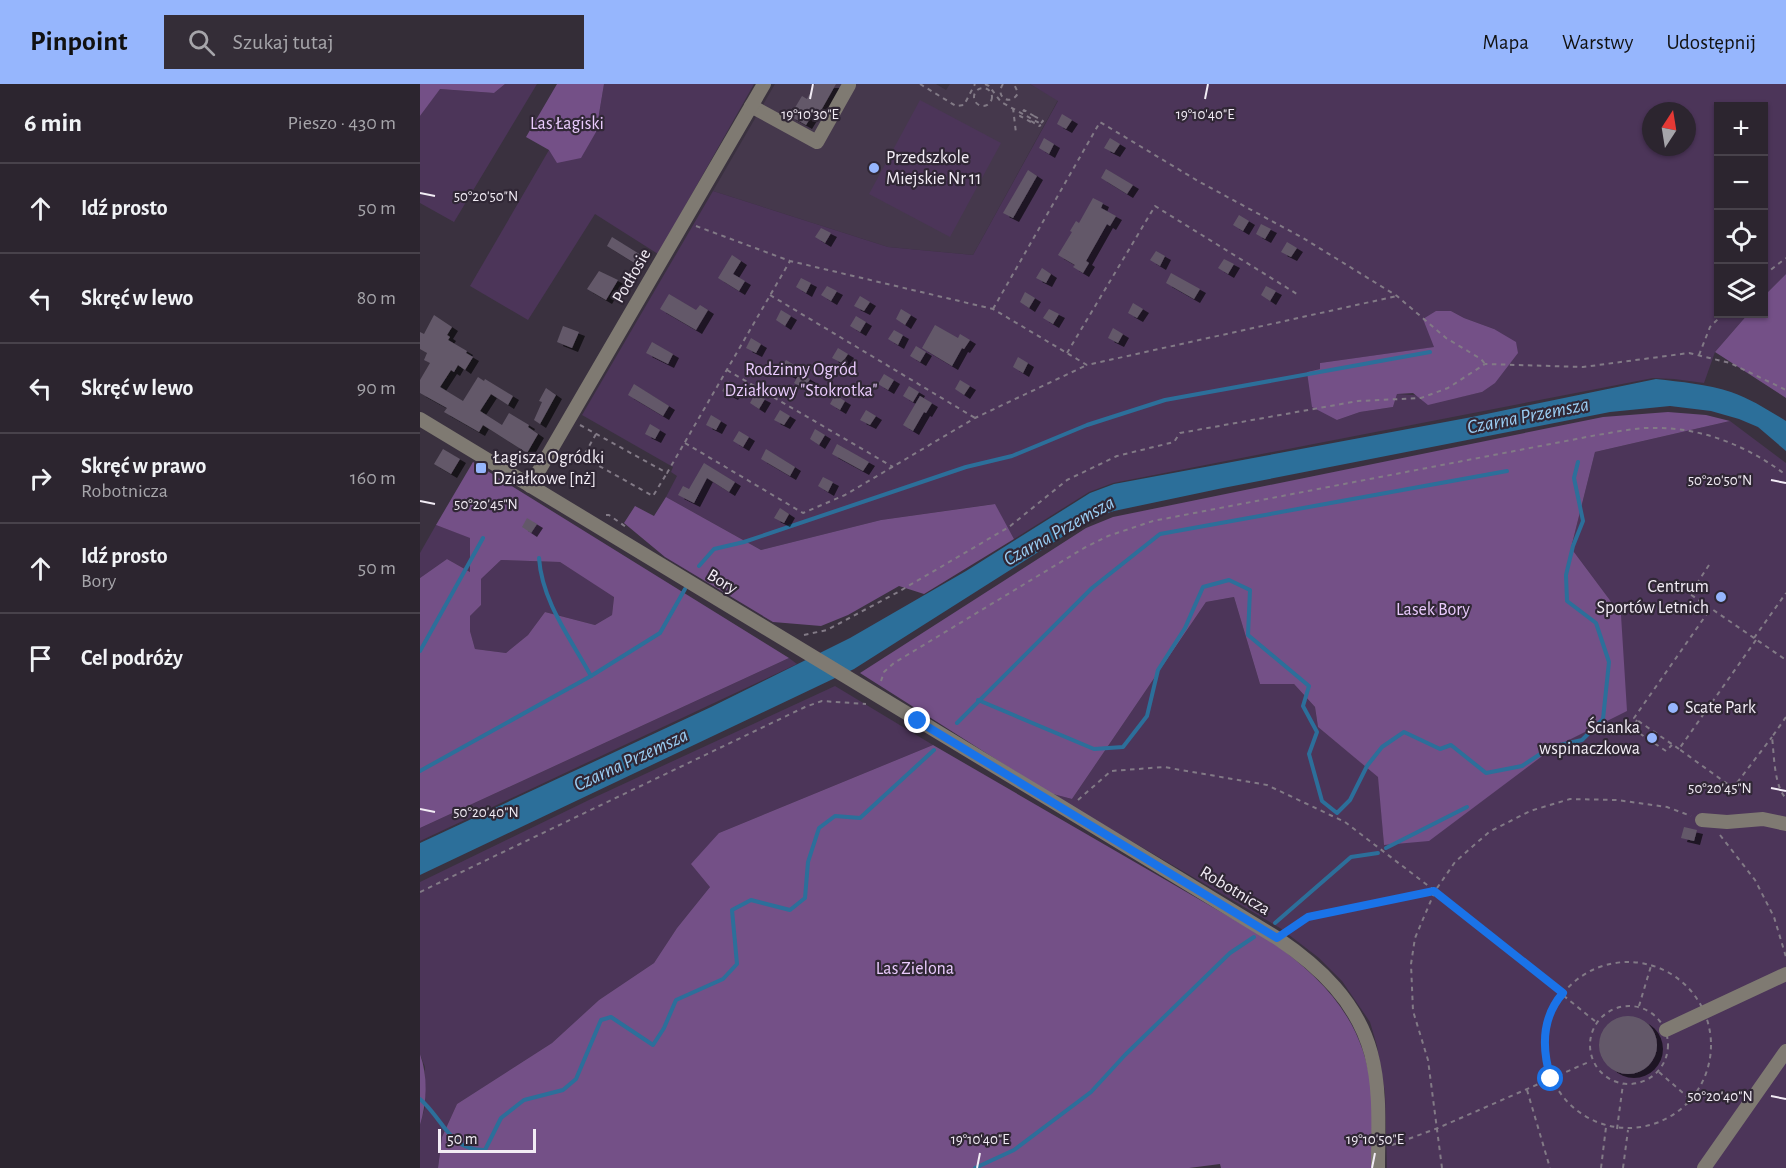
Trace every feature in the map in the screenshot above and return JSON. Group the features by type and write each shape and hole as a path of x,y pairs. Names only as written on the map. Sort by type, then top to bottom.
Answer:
{"street":[{"name":"Podłosie","path":"530,486 764,84"},
{"path":"751,106 817,142 849,85"},
{"name":"Bory","path":"420,419 1007,774"},
{"name":"Robotnicza","path":"1007,774 1277,938 1308,959 1330,981 1342,996 1362,1030 1371,1054 1376,1087 1378,1168"},
{"path":"1702,820 1727,822 1763,819 1786,824"},
{"path":"1666,1030 1786,974"},
{"path":"1704,1168 1786,1051"}],"path":[{"path":"920,84 956,106 964,105 975,86"},
{"path":"985,84 1013,108 1041,124"},
{"path":"1001,98 1000,89 1003,84"},
{"path":"1001,98 1010,100 1015,98 1018,90 1014,84"},
{"path":"975,86 988,89 992,97 990,103 985,106 976,103 975,86"},
{"path":"1013,108 1016,133"},
{"path":"993,309 1100,122 1198,182 1303,238 1396,296 1446,338 1481,359 1485,364"},
{"path":"1067,353 1155,206 1297,294"},
{"path":"684,221 790,261 993,309 1086,365"},
{"path":"1768,272 1786,258"},
{"path":"597,434 583,457 653,496 790,261"},
{"path":"770,295 975,418"},
{"path":"685,443 803,513 844,495 975,418 1086,365 1396,296"},
{"path":"1699,356 1710,327 1719,318"},
{"path":"799,637 827,630 898,592 1009,527 1067,480 1117,456 1174,442 1180,433 1358,401 1420,398 1448,388 1485,364 1583,367 1689,353 1730,363 1786,390"},
{"path":"727,370 893,467"},
{"path":"570,420 667,473"},
{"path":"420,892 805,707 817,702 877,696 884,672 894,663 1084,548 1153,521 1597,435 1655,428 1692,432 1744,448 1786,475"},
{"path":"1709,565 1690,594 1786,660"},
{"path":"1679,749 1786,593"},
{"path":"1711,608 1634,718 1733,788 1786,717"},
{"path":"1637,720 1633,729 1666,750 1672,745"},
{"path":"1772,737 1777,777 1783,796 1786,798"},
{"path":"1067,809 1111,771 1164,767 1267,785 1345,822 1563,993 1596,1022"},
{"path":"1442,1168 1428,1060 1413,1011 1411,964 1415,938 1434,891 1455,862 1489,832 1530,811 1570,799 1617,800 1667,807 1702,820 1715,829 1755,880 1774,917 1786,957"},
{"path":"1277,938 1308,917 1434,891"},
{"path":"1632,962 1651,965 1677,978 1692,993 1704,1012 1711,1034 1711,1058 1703,1081 1691,1100 1668,1118 1628,1130 1606,1127 1576,1111 1561,1097 1551,1079 1546,1062 1545,1035 1552,1008 1563,993 1576,979 1593,969 1612,963 1632,962"},
{"path":"1639,1006 1651,965"},
{"path":"1639,1006 1655,1015 1666,1030 1669,1044 1666,1059 1658,1071 1648,1079 1623,1084 1610,1080 1600,1072 1593,1060 1589,1041 1596,1022 1615,1007 1639,1006"},
{"path":"1378,1150 1438,1128 1593,1060"},
{"path":"1658,1071 1691,1100"},
{"path":"1616,1129 1623,1084"},
{"path":"1527,1090 1550,1168"},
{"path":"1601,1168 1606,1127"},
{"path":"1623,1168 1628,1130"}],"shaded area":[{"name":"Przedszkole Miejskie Nr 11","path":"775,84 936,84 946,90 950,84 1030,84 1058,100 973,255 888,247 713,191"}],"green space":[{"name":"Las Łagiski","path":"420,84 505,84 494,93 440,89 420,116"},
{"path":"505,84 537,84 454,222 420,203 420,116 439,89 494,93"},
{"name":"Las Łagiski","path":"557,84 604,84 596,132 581,158 557,163 549,150 526,137"},
{"path":"604,84 754,84 658,254 595,214 528,320 470,286 549,150 596,132"},
{"name":"Rodzinny Ogród Działkowy \"Stokrotka\"","path":"1030,84 1786,84 1786,274 1768,292 1768,102 1714,102 1714,318 1745,318 1715,352 1704,383 1653,378 1113,483 1089,492 1014,539 994,504 881,520 761,550 666,497 677,476 671,472 673,467 582,415 713,191 888,247 973,255 1058,101","holes":["1451,311 1494,329 1482,392 1456,398 1397,394 1393,407 1360,412 1337,420 1307,372 1320,369 1320,363 1435,347"]},
{"path":"920,100 1001,143 950,237 869,194"},
{"path":"1786,274 1786,398 1715,352 1745,318 1768,318 1768,292"},
{"path":"1436,311 1451,311 1494,329 1516,342 1518,353 1495,383 1482,392 1428,405 1413,393 1397,394 1393,407 1360,412 1337,420 1312,407 1307,372 1320,369 1320,363 1434,347 1423,319"},
{"name":"Lasek Bory","path":"1668,412 1706,415 1730,421 1595,452 1571,548 1621,615 1627,711 1553,748 1429,841 1384,845 1378,777 1318,727 1315,707 1294,684 1260,684 1234,597 1206,602 1072,799 1049,793 860,673 1086,528 1113,517 1603,417"},
{"path":"1730,421 1786,463 1786,1168 1387,1168 1385,1093 1377,1046 1370,1022 1342,981 1319,958 1280,928 1049,793 1072,799 1206,602 1234,597 1260,684 1294,684 1315,707 1318,727 1379,777 1384,845 1553,748 1596,726 1621,615 1571,548 1595,452"},
{"path":"473,462 789,658 420,828 420,578 447,559 470,572 470,538 436,525","holes":["501,560 560,562 614,597 612,615 595,625 545,612 528,635 506,653 475,649 470,631 470,616 481,605 481,579"]},
{"path":"666,497 761,550 881,520 995,504 1014,539 924,594 899,586 848,615 821,626 773,622 665,557 624,523 635,506 654,516"},
{"path":"436,525 471,538 470,572 447,559 420,578 420,553"},
{"path":"501,560 560,562 614,596 612,615 595,625 545,612 528,635 506,653 475,649 470,631 470,616 481,605 481,579"},
{"path":"789,658 797,664 420,841 420,828"},
{"path":"835,686 933,745 719,833 710,887 677,928 654,963 599,1000 552,1043 457,1104 442,1137 438,1168 420,1168 420,1125 425,1107 425,1067 420,1054 420,882 591,799"},
{"name":"Las Zielona","path":"933,745 1271,941 1309,972 1340,1006 1361,1045 1372,1094 1372,1168 1221,1168 1220,1164 1189,1168 438,1168 442,1137 457,1104 552,1043 599,1000 654,963 677,928 710,887 691,864 719,833"},
{"path":"420,1054 426,1089 420,1125"}],"water":[{"name":"Czarna Przemsza","path":"1656,379 1722,389 1759,405 1786,421 1786,451 1758,427 1739,419 1711,411 1670,406 1610,412 1114,511 1092,518 854,669 420,875 420,843 711,707 850,638 966,571 1090,493 1114,484 1472,417"}],"building":[{"path":"815,84 836,84 819,114 814,112 806,125 790,116 802,96 807,99"},
{"path":"1062,114 1072,120 1066,129 1057,124"},
{"path":"1044,138 1054,144 1049,154 1039,148"},
{"path":"1110,138 1120,144 1114,153 1104,148"},
{"path":"1106,169 1133,185 1127,194 1101,178"},
{"path":"1028,170 1037,176 1013,218 1003,213"},
{"path":"1093,198 1103,203 1101,208 1116,216 1110,226 1107,224 1086,261 1089,263 1083,273 1073,267 1075,265 1058,255 1076,221 1079,223"},
{"path":"1239,215 1249,221 1243,231 1233,225"},
{"path":"1261,224 1271,229 1265,239 1256,234"},
{"path":"821,228 831,233 825,243 815,237"},
{"path":"612,237 641,255 636,264 607,246"},
{"path":"1287,242 1297,248 1291,257 1281,252"},
{"path":"1156,251 1165,256 1160,266 1150,260"},
{"path":"732,255 741,261 733,274 745,281 739,291 718,278"},
{"path":"1224,259 1234,264 1228,274 1218,268"},
{"path":"1042,268 1051,274 1046,283 1036,278"},
{"path":"599,271 618,280 606,300 587,289"},
{"path":"1171,273 1200,289 1194,299 1166,283"},
{"path":"801,278 811,283 806,293 796,287"},
{"path":"827,286 837,291 831,301 821,295"},
{"path":"1266,286 1276,291 1270,301 1261,295"},
{"path":"1025,292 1035,298 1029,308 1020,302"},
{"path":"669,294 696,310 700,305 708,310 696,330 660,309"},
{"path":"860,296 870,302 864,311 854,306"},
{"path":"1133,303 1143,309 1137,318 1128,313"},
{"path":"901,309 911,315 905,325 896,319"},
{"path":"1049,309 1059,314 1053,324 1043,318"},
{"path":"781,310 791,316 785,326 776,320"},
{"path":"434,315 452,327 447,335 450,337 448,340 473,357 465,370 458,365 454,372 451,370 440,387 463,401 478,377 513,396 508,405 491,394 480,411 502,425 509,413 529,425 528,427 538,434 527,453 483,425 479,432 444,412 447,408 420,393 420,380 430,363 424,360 427,353 420,349 420,332 424,334"},
{"path":"856,316 866,322 860,332 850,326"},
{"path":"935,325 958,338 960,334 970,340 964,349 962,348 952,366 922,348"},
{"path":"563,326 579,332 572,348 557,342"},
{"path":"1113,328 1123,334 1118,343 1108,338"},
{"path":"894,330 903,335 898,345 888,339"},
{"path":"751,338 761,344 756,353 746,348"},
{"path":"652,342 673,354 668,364 646,353"},
{"path":"916,346 926,352 920,362 910,356"},
{"path":"838,348 848,354 842,363 832,358"},
{"path":"1018,357 1028,363 1023,373 1013,367"},
{"path":"786,360 796,366 790,375 780,370"},
{"path":"800,373 810,379 804,389 794,383"},
{"path":"884,374 894,380 888,390 878,384"},
{"path":"960,380 970,386 964,395 955,389"},
{"path":"728,381 738,387 732,396 722,391"},
{"path":"634,384 669,406 663,416 628,395"},
{"path":"909,386 919,392 913,402 903,396"},
{"path":"546,388 556,395 540,424 534,420 542,402 539,401"},
{"path":"755,394 765,399 759,409 750,403"},
{"path":"835,395 845,401 840,410 830,404"},
{"path":"920,396 932,403 913,431 903,425"},
{"path":"780,410 790,416 784,425 774,420"},
{"path":"866,410 876,416 870,425 860,420"},
{"path":"711,415 721,421 716,430 706,425"},
{"path":"650,424 660,430 655,439 645,434"},
{"path":"815,429 825,435 819,445 810,439"},
{"path":"739,431 749,437 743,447 733,441"},
{"path":"837,444 869,462 863,471 832,454"},
{"path":"443,449 460,459 451,474 434,464"},
{"path":"766,449 795,467 790,476 761,459"},
{"path":"704,463 735,482 729,492 707,478 694,503 678,495 683,486 689,489"},
{"path":"823,477 833,482 828,492 818,486"},
{"path":"780,508 789,514 784,523 774,518"},
{"path":"527,518 537,524 531,533 522,527"},
{"path":"1684,827 1697,830 1694,841 1681,838"},
{"path":"1628,1016 1639,1018 1649,1024 1655,1034 1657,1045 1655,1056 1649,1066 1639,1072 1628,1074 1617,1072 1607,1066 1601,1056 1599,1045 1601,1034 1607,1024 1617,1018"}],"waterway":[{"path":"699,566 714,549 744,542 966,467 1012,456 1087,425 1165,400 1430,352"},
{"path":"978,700 1094,749 1123,747 1147,716 1158,670 1185,628 1203,587 1229,580 1250,590 1248,635 1309,686 1303,706 1317,732 1309,754 1322,801 1337,813 1350,800 1367,766 1382,747 1404,732 1440,749 1451,745 1486,773 1522,766 1551,747 1582,740 1603,719 1609,662 1596,623 1567,601 1566,575 1573,546 1583,521 1574,478 1578,462"},
{"path":"957,723 1092,588 1160,534 1507,471"},
{"path":"420,651 483,538"},
{"path":"539,558 541,574 551,605 591,676"},
{"path":"420,771 591,676 660,633 685,589"},
{"path":"420,1099 455,1139 473,1149 485,1150 501,1118 524,1100 563,1090 576,1079 601,1020 611,1017 653,1045 664,1028 676,1000 723,979 737,964 732,910 751,900 790,910 805,898 808,862 819,828 835,816 860,818 934,750"},
{"path":"1386,848 1467,807"},
{"path":"1275,923 1351,857 1378,853"},
{"path":"975,1168 1014,1150 1091,1092 1125,1055 1230,953 1254,937"}],"place":[{"name":"Przedszkole Miejskie Nr 11","path":"874,168"},
{"name":"Łagisza Ogródki Działkowe [nż]","path":"481,468"},
{"name":"Centrum Sportów Letnich","path":"1721,597"},
{"name":"Scate Park","path":"1673,708"},
{"name":"Ścianka wspinaczkowa","path":"1652,738"}],"route":[{"path":"918,721 1277,938 1308,917 1434,891 1563,993 1552,1008 1546,1025 1544,1044 1551,1079"}]}
